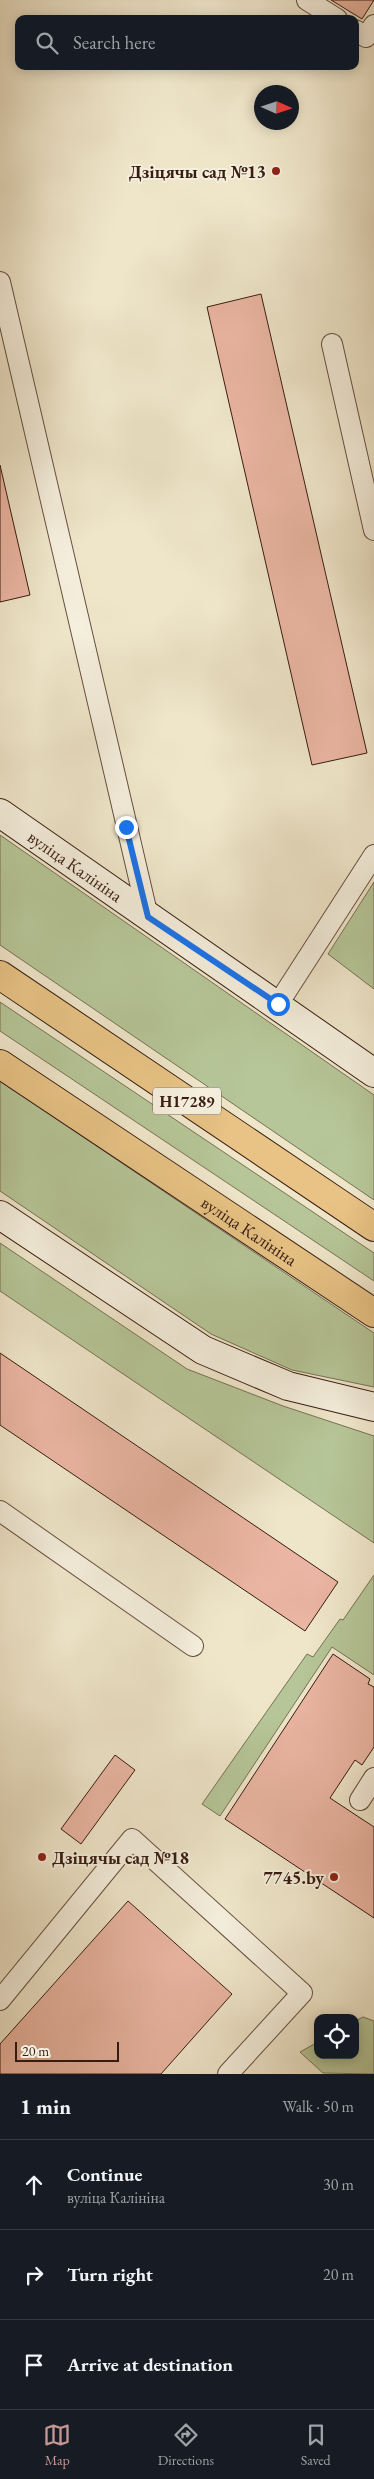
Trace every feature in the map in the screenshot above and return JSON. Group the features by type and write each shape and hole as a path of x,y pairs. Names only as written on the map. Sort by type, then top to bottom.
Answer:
{"main road":[{"name":"Н17289","path":"0,975 374,1227"},
{"name":"вуліца Калініна","path":"0,1064 374,1312"}],"street":[{"name":"вуліца Калініна","path":"0,813 148,917 278,1004 374,1073"},
{"path":"0,1215 202,1350 288,1386 374,1407"}],"lane":[{"path":"306,0 330,15"},
{"path":"359,33 366,37 374,25"},
{"path":"0,282 148,917"},
{"path":"332,344 374,530"},
{"path":"278,1004 374,855"},
{"path":"0,1511 193,1646"},
{"path":"360,1800 374,1778"},
{"path":"0,2000 132,1840 302,1993 228,2074"}],"green space":[{"path":"0,835 374,1095 374,1200 0,945"},
{"path":"374,882 374,989 328,954"},
{"path":"0,1002 374,1253 374,1281 0,1031"},
{"path":"0,1081 374,1333 374,1387 292,1370 211,1334 0,1191"},
{"path":"0,1243 187,1369 283,1406 374,1436 374,1543 0,1291"},
{"path":"374,1575 374,1675 332,1647 220,1816 202,1804 307,1654 313,1657 340,1619 343,1620"},
{"path":"363,2017 374,2021 374,2074 323,2073 300,2052 314,2044 314,2059 359,2059 359,2019"}],"building":[{"path":"331,0 374,0 362,19 359,15 355,15"},
{"path":"261,294 367,753 312,765 207,307"},
{"path":"0,465 30,595 0,602"},
{"path":"0,1353 338,1582 305,1631 0,1425"},
{"path":"333,1654 370,1679 368,1684 374,1687 374,1747 362,1765 355,1760 330,1798 374,1827 374,1918 225,1819"},
{"path":"115,1755 135,1770 81,1844 61,1829"},
{"path":"128,1901 232,1994 161,2074 0,2074 0,2044"}],"place":[{"name":"Дзіцячы сад №13","path":"276,171"},
{"name":"Дзіцячы сад №18","path":"42,1857"},
{"name":"7745.by","path":"334,1877"}],"route":[{"path":"126,827 148,917 278,1004"}]}
